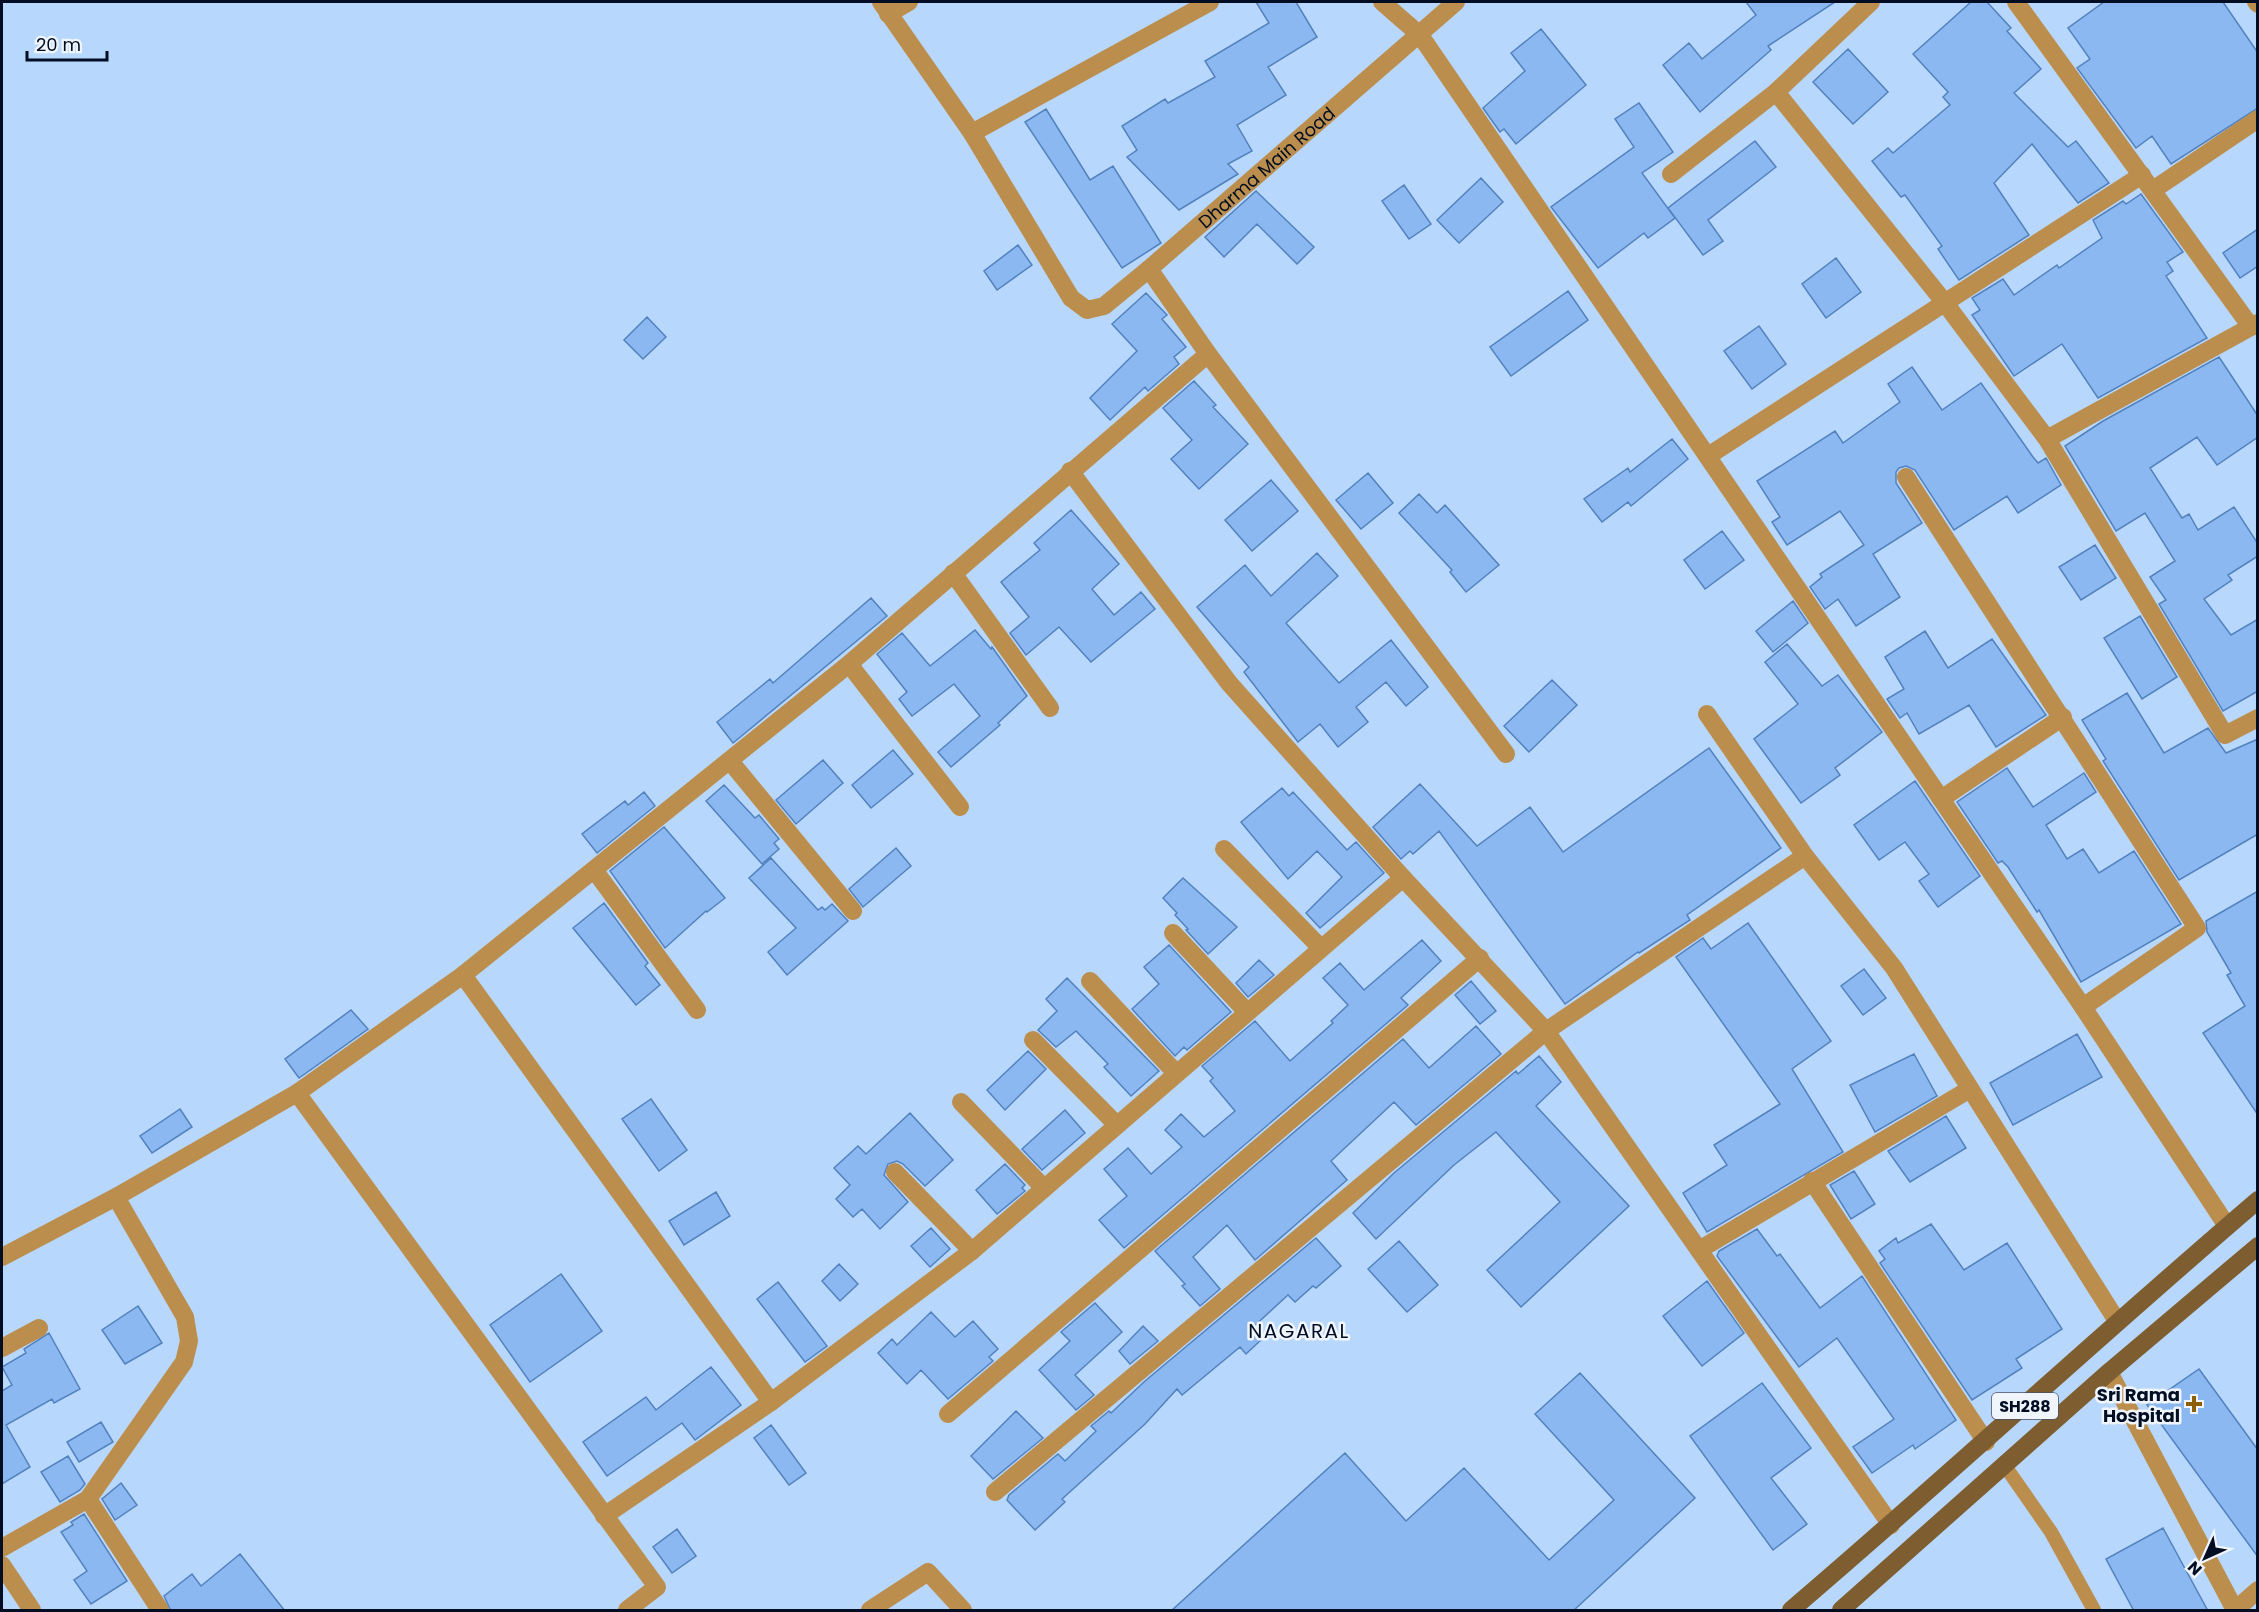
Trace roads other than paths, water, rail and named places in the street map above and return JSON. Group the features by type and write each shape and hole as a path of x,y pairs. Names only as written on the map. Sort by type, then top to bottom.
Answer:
{"main road":[{"name":"SH288","path":"1791,1611 1986,1442 2117,1321 2258,1200"},
{"name":"SH288","path":"1841,1611 2109,1372 2258,1246"}],"street":[{"path":"909,2 885,8 972,133 1210,2"},
{"path":"1382,2 1420,35 2083,1007 2227,1226"},
{"name":"Dharma Main Road","path":"972,133 1071,298 1087,310 1096,309 1104,306 1149,269 1456,2"},
{"path":"1671,174 1776,92 1871,2"},
{"path":"2016,2 2254,325 2047,440"},
{"path":"1776,92 1945,303 2047,440 2225,735 2258,718"},
{"path":"1708,456 1945,303 2147,182 2258,120"},
{"path":"1149,269 1208,354 1506,754"},
{"path":"2,1257 116,1197 297,1093 463,975 595,871 849,664 1208,354"},
{"path":"1070,471 1228,683 1402,879 1480,958 1546,1031 1891,1525"},
{"path":"1906,477 2197,928 2083,1007"},
{"path":"953,573 1050,708"},
{"path":"849,664 960,807"},
{"path":"1707,714 1805,856 1894,968 2117,1321"},
{"path":"1941,799 2062,717"},
{"path":"730,761 853,911"},
{"path":"1224,849 1321,948"},
{"path":"995,1492 1546,1031 1805,856"},
{"path":"595,871 697,1010"},
{"path":"604,1516 771,1402 972,1251 1116,1124 1402,879"},
{"path":"1173,933 1247,1012"},
{"path":"948,1414 1480,958"},
{"path":"463,975 771,1402"},
{"path":"1090,981 1176,1073"},
{"path":"1033,1040 1116,1124"},
{"path":"1699,1250 1970,1089"},
{"path":"297,1093 657,1587 627,1611"},
{"path":"962,1102 1044,1188"},
{"path":"895,1172 972,1251"},
{"path":"1812,1181 1986,1442"},
{"path":"2,1548 88,1499 184,1362 189,1341 185,1317 116,1197"},
{"path":"2,1348 39,1328"},
{"path":"2109,1372 2235,1610 2258,1590"},
{"path":"88,1499 160,1611"},
{"path":"2,1565 32,1611"},
{"path":"870,1611 928,1572 963,1611"}],"lane":[{"path":"2005,1466 2051,1532 2094,1611"}],"place":[{"name":"Sri Rama Hospital","path":"2194,1404"}],"district":[{"name":"NAGARAL","path":"1299,1331"}]}
